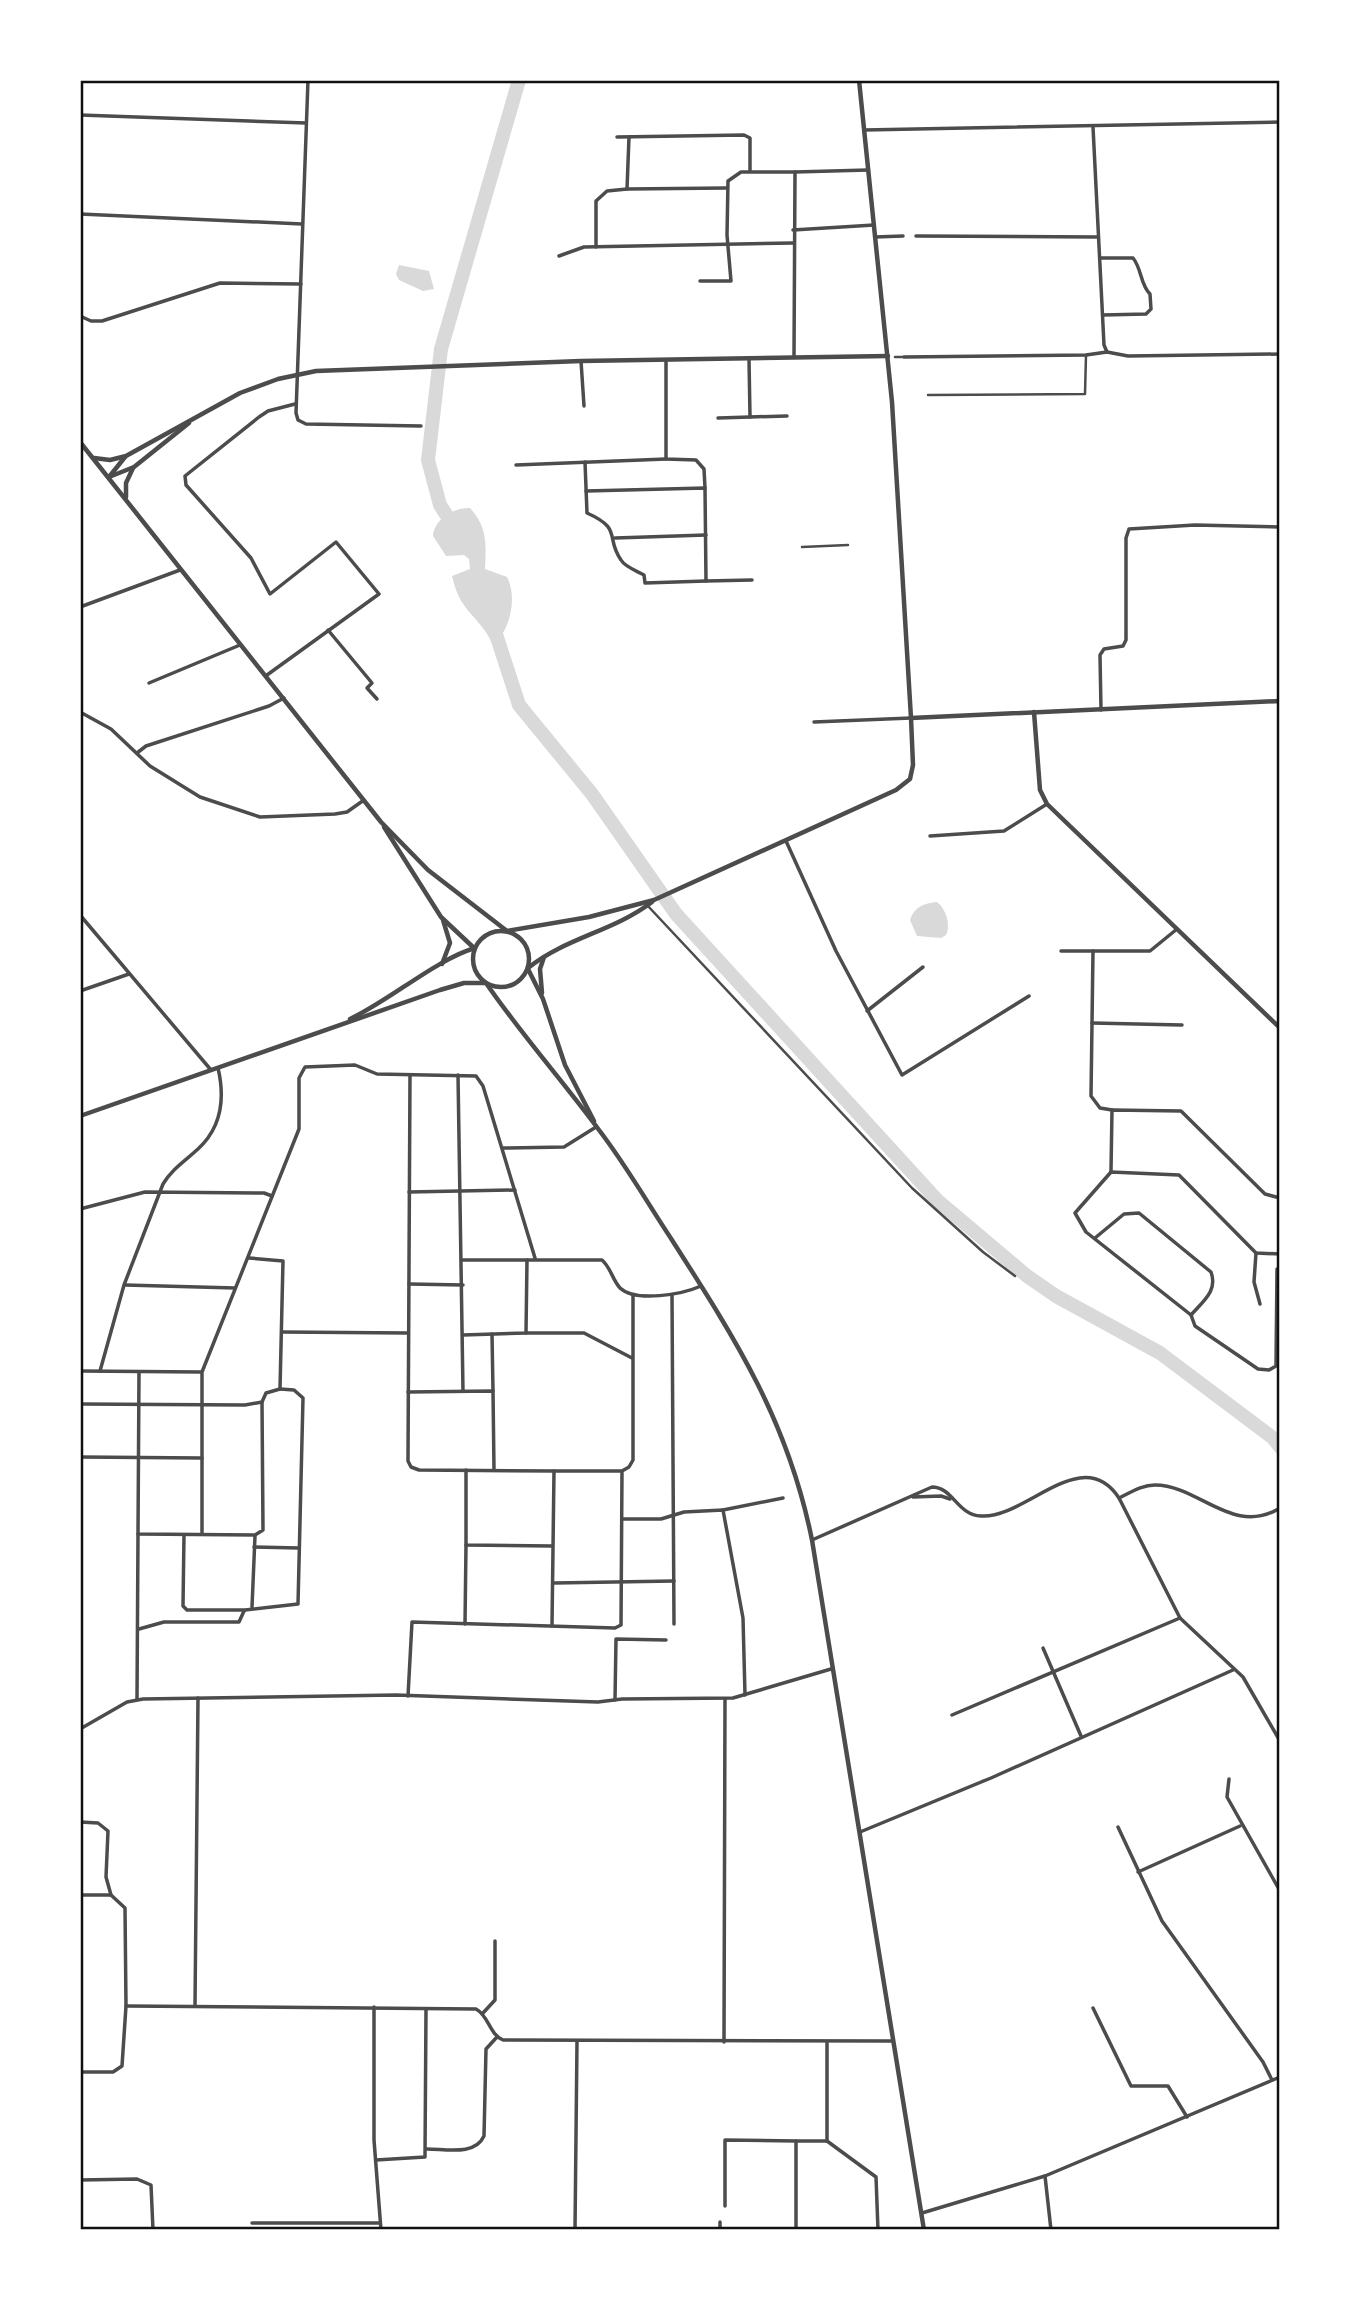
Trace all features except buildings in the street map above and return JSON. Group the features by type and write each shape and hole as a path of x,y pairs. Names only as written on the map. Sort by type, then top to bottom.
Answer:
{"street":[{"path":"308,80 295,404 298,420 306,424 421,426"},
{"path":"330,1028 374,1007 475,948 484,936 589,917 654,900 896,790 910,779 913,765 911,718 888,356 859,80"},
{"path":"80,115 306,122"},
{"path":"864,130 1279,122"},
{"path":"1093,127 1104,345 1107,352"},
{"path":"617,137 744,135 750,138 750,172"},
{"path":"627,189 629,136"},
{"path":"700,281 731,281 726,188 728,181 735,174 868,170"},
{"path":"794,172 794,358"},
{"path":"596,247 597,198 607,191 726,188"},
{"path":"80,214 302,224"},
{"path":"793,230 874,225"},
{"path":"876,237 903,236"},
{"path":"916,236 1098,237"},
{"path":"559,256 584,247 794,243"},
{"path":"1100,258 1133,258 1140,266 1144,288 1150,294 1151,309 1146,314 1103,315"},
{"path":"80,316 90,321 102,321 220,283 301,284"},
{"path":"895,357 1086,355 1107,352 1128,356 1279,355"},
{"path":"928,396 1085,394 1086,355"},
{"path":"94,458 110,460 126,456 240,393 297,374 335,369 581,361 888,356"},
{"path":"749,359 750,417"},
{"path":"666,360 666,459"},
{"path":"581,361 584,405"},
{"path":"267,675 379,594 336,542 270,594 251,558 198,503 184,479 268,411 295,404"},
{"path":"718,418 788,416"},
{"path":"109,477 134,467 191,421"},
{"path":"80,442 381,822 443,919 475,948 476,971 597,1127 750,1363 776,1419 803,1496 812,1540 891,2041 924,2230"},
{"path":"82,455 88,451"},
{"path":"109,477 126,456"},
{"path":"516,465 696,460 704,469 706,581"},
{"path":"585,462 587,513 600,519 615,538 615,549 622,563 644,575 645,583 752,580"},
{"path":"125,498 126,483 134,467"},
{"path":"586,491 705,488"},
{"path":"1101,710 1100,655 1106,648 1123,646 1126,640 1128,531 1136,527 1185,525 1279,527"},
{"path":"615,538 706,535"},
{"path":"802,547 848,545"},
{"path":"80,607 182,569"},
{"path":"328,630 372,683 367,688 377,699"},
{"path":"149,683 242,644"},
{"path":"137,753 146,747 269,706 284,698"},
{"path":"814,722 1279,701"},
{"path":"80,712 111,729 157,771 200,797 260,817 347,812 364,800"},
{"path":"1034,712 1040,790 1047,804 1279,1028"},
{"path":"930,836 1004,831 1047,804"},
{"path":"381,822 428,870 525,945 527,968 543,999 565,1065 597,1127"},
{"path":"785,839 867,1011 902,1075 1030,996"},
{"path":"80,1116 461,983 510,985 549,951 654,900"},
{"path":"648,905 912,1188 982,1252 1014,1276"},
{"path":"80,915 211,1070"},
{"path":"442,965 450,943 443,919"},
{"path":"1061,951 1150,951 1177,929"},
{"path":"543,999 540,968 549,951"},
{"path":"1093,951 1091,1096 1098,1107 1186,1113 1263,1192 1279,1198"},
{"path":"867,1011 923,967"},
{"path":"80,991 129,974"},
{"path":"1093,1023 1182,1025"},
{"path":"202,1534 202,1372 301,1123 299,1078 305,1067 355,1065 377,1074 476,1076 481,1081 503,1148 535,1258"},
{"path":"100,1371 124,1285 160,1192 170,1173 198,1150 217,1122 222,1091 218,1068"},
{"path":"410,1075 408,1461 411,1467 622,1471 631,1466 633,1295"},
{"path":"458,1075 462,1191 463,1391"},
{"path":"1112,1110 1111,1172 1075,1213 1086,1232 1191,1315 1195,1326 1258,1369 1269,1370 1276,1366 1279,1269"},
{"path":"503,1148 564,1147 597,1127"},
{"path":"1111,1172 1179,1175 1256,1253 1279,1254"},
{"path":"409,1192 515,1190"},
{"path":"80,1209 129,1194 264,1193 272,1196"},
{"path":"1095,1238 1124,1214 1139,1213 1210,1272 1214,1281 1213,1290 1191,1315"},
{"path":"1256,1253 1254,1282 1260,1304"},
{"path":"248,1258 283,1261 280,1389"},
{"path":"462,1260 602,1260 618,1286 633,1295 672,1295 701,1286"},
{"path":"526,1333 527,1260"},
{"path":"408,1284 463,1284"},
{"path":"124,1285 235,1288"},
{"path":"672,1295 674,1623"},
{"path":"282,1332 408,1333"},
{"path":"463,1335 584,1333 632,1358"},
{"path":"492,1334 494,1470"},
{"path":"80,1371 202,1372"},
{"path":"137,1699 139,1372"},
{"path":"138,1534 255,1535 263,1530 262,1402 266,1393 280,1389 294,1390 303,1398 298,1604 244,1610 187,1610 183,1606 184,1535"},
{"path":"408,1392 493,1391"},
{"path":"80,1404 262,1402"},
{"path":"80,1457 202,1458"},
{"path":"465,1624 466,1470"},
{"path":"552,1626 554,1471"},
{"path":"408,1696 412,1622 619,1628 622,1623 622,1471"},
{"path":"812,1540 934,1487 946,1490 965,1512 991,1516 1072,1480 1085,1477 1102,1482 1119,1498 1180,1618 1234,1669 1253,1691 1279,1741"},
{"path":"1119,1498 1142,1487 1159,1485 1232,1514 1259,1516 1279,1508"},
{"path":"911,1497 941,1496 952,1500"},
{"path":"622,1519 661,1519 783,1498"},
{"path":"723,1510 743,1618 745,1695"},
{"path":"252,1607 255,1535"},
{"path":"466,1545 552,1546"},
{"path":"254,1546 299,1548"},
{"path":"553,1583 674,1581"},
{"path":"139,1629 164,1622 239,1622 244,1610"},
{"path":"952,1715 1180,1618"},
{"path":"615,1700 616,1639 666,1640"},
{"path":"1043,1648 1081,1736"},
{"path":"80,1728 137,1699 408,1696 598,1702 725,1699 831,1669"},
{"path":"860,1832 956,1793 1234,1669"},
{"path":"195,2006 198,1698"},
{"path":"724,2042 725,1699"},
{"path":"1229,1779 1227,1797 1240,1826 1279,1891"},
{"path":"80,1822 98,1823 108,1831 106,1877 111,1895 125,1908 126,2006 122,2066 113,2073 80,2072"},
{"path":"1138,1872 1240,1826"},
{"path":"1118,1827 1162,1920 1263,2062 1272,2080"},
{"path":"80,1895 111,1895"},
{"path":"483,2013 495,2000 495,1941"},
{"path":"126,2006 476,2010 483,2013 497,2037 503,2040 827,2043 891,2041"},
{"path":"374,2007 376,2160 381,2230"},
{"path":"376,2160 425,2157 426,2008"},
{"path":"1093,2008 1131,2086 1168,2086 1187,2118"},
{"path":"427,2150 473,2149 481,2144 484,2136 486,2049 497,2037"},
{"path":"575,2230 577,2041"},
{"path":"827,2043 827,2141"},
{"path":"922,2213 1045,2176 1279,2077"},
{"path":"725,2206 725,2140 827,2141 876,2177 878,2230"},
{"path":"796,2141 796,2230"},
{"path":"1045,2176 1051,2230"},
{"path":"80,2180 137,2179 150,2185 153,2230"},
{"path":"720,2221 720,2230"},
{"path":"252,2223 380,2222"}],"shaded area":[{"path":"399,265 429,271 434,289 423,291 399,280 396,274"},
{"path":"470,508 483,530 485,569 507,577 512,593 506,627 497,641 492,642 464,605 455,588 452,576 470,569 469,559 464,555 446,556 433,536 437,525 446,516"},
{"path":"937,902 947,917 946,935 941,938 917,936 910,920 914,912 920,906"}],"waterway":[{"path":"456,530 440,505 428,460 441,349 519,80"},
{"path":"493,625 519,705 592,794 676,914 937,1200 1027,1276 1056,1296 1160,1353 1273,1438 1280,1447"}]}
